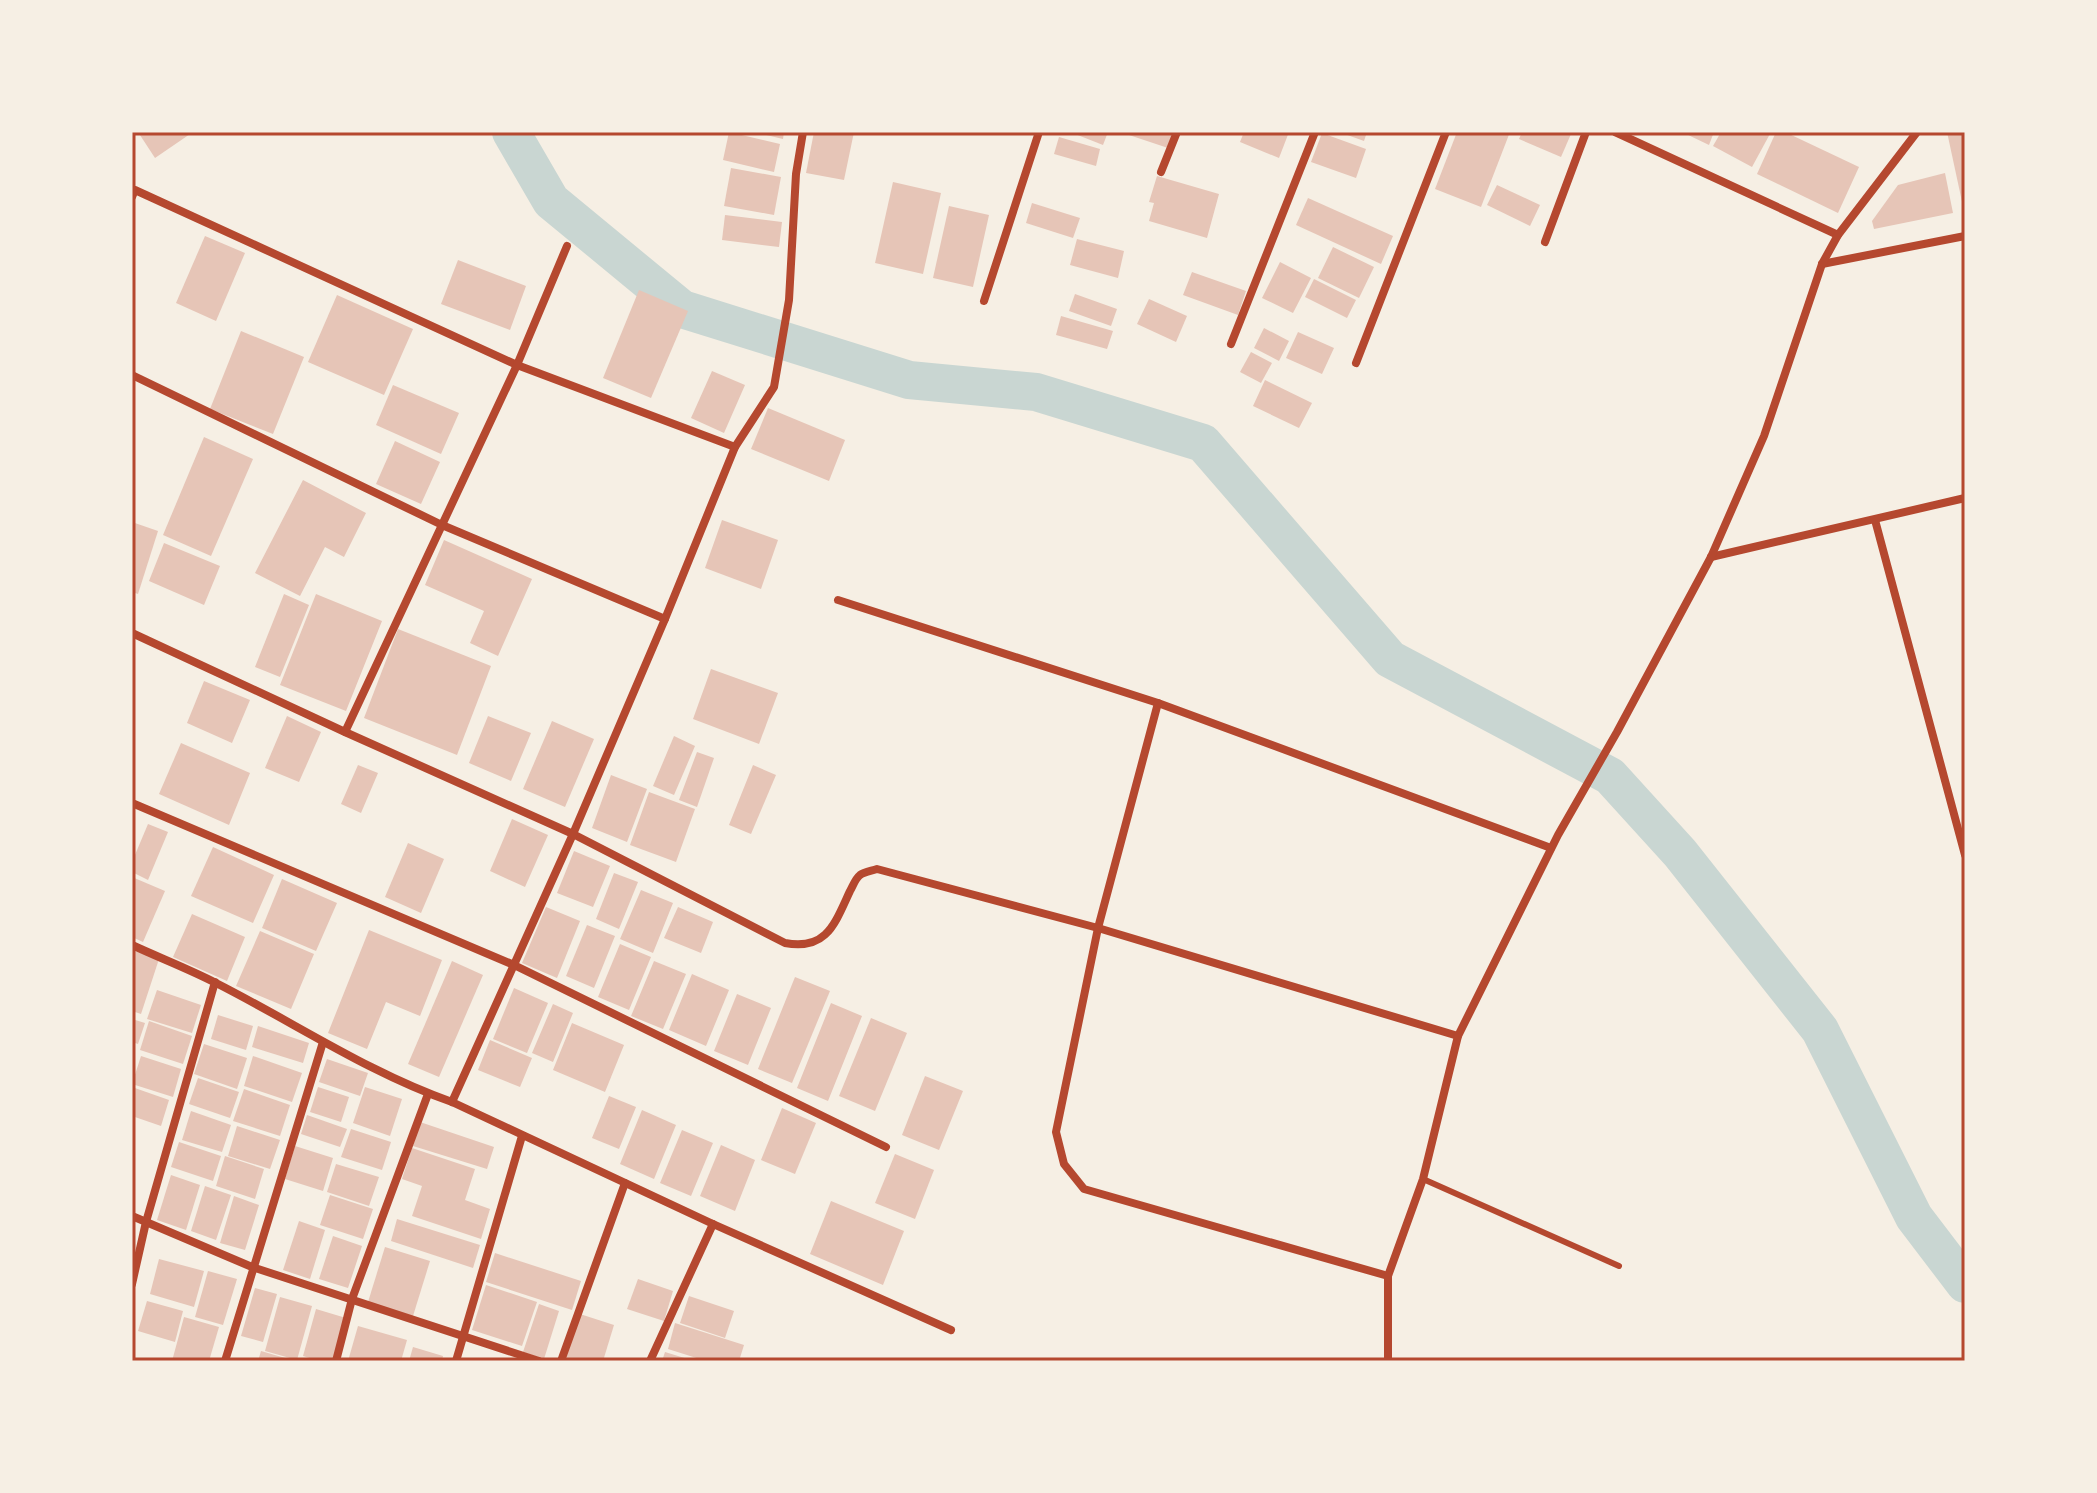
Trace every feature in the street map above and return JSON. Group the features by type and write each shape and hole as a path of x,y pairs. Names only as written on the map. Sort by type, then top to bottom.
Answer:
{"street":[{"path":"452,1102 573,834 735,447 774,387 789,300 796,174 803,132"},
{"path":"984,301 1039,132"},
{"path":"1161,172 1177,132"},
{"path":"1231,344 1315,132"},
{"path":"1356,363 1446,132"},
{"path":"1545,242 1586,132"},
{"path":"1615,132 1838,235"},
{"path":"1388,1361 1388,1276 1423,1179 1458,1036 1551,848 1711,557 1764,436 1822,264 1838,235 1917,132"},
{"path":"133,192 517,365 735,447"},
{"path":"1822,264 1965,236"},
{"path":"345,732 517,365 567,246"},
{"path":"132,375 442,525 665,619"},
{"path":"1711,557 1965,498"},
{"path":"1875,520 1965,855"},
{"path":"838,600 1158,703 1551,848"},
{"path":"132,633 573,834 785,943 798,945 816,942 832,931 861,873 877,869 1098,928 1458,1036"},
{"path":"1158,703 1098,928 1056,1132 1064,1164 1084,1189 1388,1276"},
{"path":"132,803 514,965 886,1147"},
{"path":"132,945 215,982 323,1042 428,1094 452,1102 713,1224 951,1330"},
{"path":"132,1284 146,1222 215,982"},
{"path":"225,1361 323,1042"},
{"path":"336,1361 352,1299 428,1094"},
{"path":"456,1361 522,1136"},
{"path":"561,1361 625,1183"},
{"path":"132,1216 252,1267 539,1361"},
{"path":"650,1361 713,1224"}],"lane":[{"path":"1423,1179 1619,1266"}],"building":[{"path":"138,132 193,132 155,158"},
{"path":"729,132 780,144 774,172 723,160"},
{"path":"753,132 784,132 783,139"},
{"path":"814,132 854,132 844,180 806,173"},
{"path":"1070,132 1108,132 1103,145"},
{"path":"1120,132 1173,132 1168,148"},
{"path":"1244,132 1289,132 1279,158 1240,142"},
{"path":"1339,132 1367,132 1364,141"},
{"path":"1457,132 1510,132 1481,207 1435,189"},
{"path":"1522,132 1571,134 1561,157 1519,139"},
{"path":"1682,132 1714,132 1709,145"},
{"path":"1721,132 1771,132 1752,167 1713,146"},
{"path":"1776,132 1785,132 1859,167 1838,213 1757,174"},
{"path":"1947,132 1965,132 1965,211 1964,211"},
{"path":"1322,133 1366,149 1356,178 1311,162"},
{"path":"1059,137 1100,149 1096,166 1054,154"},
{"path":"731,168 781,177 774,215 724,206"},
{"path":"1945,173 1953,213 1874,229 1872,221 1898,185"},
{"path":"1157,176 1219,194 1207,238 1149,221 1154,203 1149,202"},
{"path":"893,182 941,193 923,274 875,263"},
{"path":"1497,185 1540,205 1530,226 1487,205"},
{"path":"1308,198 1393,236 1381,264 1296,225"},
{"path":"1032,203 1080,218 1073,238 1026,223"},
{"path":"949,206 989,215 973,287 933,278"},
{"path":"725,215 782,222 779,247 722,240"},
{"path":"205,236 245,253 216,321 176,303"},
{"path":"1077,239 1124,251 1118,278 1070,265"},
{"path":"1333,247 1374,267 1359,298 1318,278"},
{"path":"458,260 526,286 510,330 441,304"},
{"path":"1280,262 1311,278 1293,313 1262,298"},
{"path":"1192,272 1246,291 1238,315 1183,295"},
{"path":"1314,279 1356,300 1347,318 1305,297"},
{"path":"639,290 688,311 651,398 603,378"},
{"path":"1075,294 1117,309 1111,326 1069,311"},
{"path":"337,295 413,329 384,395 308,362"},
{"path":"1149,299 1187,316 1176,342 1137,324"},
{"path":"1061,316 1113,331 1107,349 1056,335"},
{"path":"1264,328 1289,341 1279,361 1254,348"},
{"path":"241,331 304,357 273,434 210,409"},
{"path":"1298,332 1334,348 1322,374 1286,358"},
{"path":"1251,352 1272,363 1261,383 1240,372"},
{"path":"712,371 745,385 724,433 691,418"},
{"path":"1265,380 1312,403 1299,428 1253,406"},
{"path":"393,385 459,413 441,454 376,425"},
{"path":"768,408 845,440 829,481 751,449"},
{"path":"204,437 253,459 211,556 163,535"},
{"path":"395,441 440,462 421,504 376,484"},
{"path":"303,480 366,513 344,557 325,547 300,596 255,573"},
{"path":"722,520 778,540 761,589 705,568"},
{"path":"132,522 158,531 138,594 132,592"},
{"path":"444,540 532,579 498,656 470,643 484,611 425,585"},
{"path":"164,543 220,566 204,605 149,581"},
{"path":"284,594 309,605 280,677 255,667"},
{"path":"316,594 382,621 346,711 280,685"},
{"path":"398,629 491,666 457,755 364,718"},
{"path":"711,669 778,693 759,744 693,719"},
{"path":"204,681 250,700 232,743 187,723"},
{"path":"287,716 321,732 299,782 265,768"},
{"path":"488,716 531,733 511,781 469,763"},
{"path":"552,721 594,739 565,807 523,789"},
{"path":"674,736 695,746 674,795 653,786"},
{"path":"181,743 250,773 229,825 159,794"},
{"path":"697,752 714,758 697,807 679,800"},
{"path":"358,765 378,773 361,813 341,804"},
{"path":"753,765 776,775 751,834 729,825"},
{"path":"611,775 647,789 627,842 592,828"},
{"path":"649,792 695,809 676,862 630,845"},
{"path":"512,819 548,835 525,887 490,871"},
{"path":"148,824 168,832 148,880 132,872 132,862"},
{"path":"408,843 444,859 421,913 385,897"},
{"path":"213,847 274,875 253,923 191,896"},
{"path":"574,851 610,866 593,907 557,893"},
{"path":"614,873 638,882 619,929 596,919"},
{"path":"132,877 165,891 143,942 132,937"},
{"path":"282,879 337,903 316,951 262,928"},
{"path":"641,890 673,903 653,953 620,939"},
{"path":"546,907 580,921 557,978 522,963"},
{"path":"678,907 713,922 701,953 664,938"},
{"path":"192,914 245,937 227,981 173,957"},
{"path":"587,925 615,936 594,988 566,976"},
{"path":"369,930 442,960 420,1016 386,1002 367,1049 328,1033"},
{"path":"260,931 314,954 291,1009 236,986"},
{"path":"620,944 651,957 629,1010 598,997"},
{"path":"132,950 159,959 141,1014 132,1011"},
{"path":"452,961 483,975 439,1077 408,1064"},
{"path":"654,961 686,974 663,1029 631,1016"},
{"path":"692,974 729,990 706,1046 669,1030"},
{"path":"795,977 830,991 792,1083 758,1069"},
{"path":"514,988 548,1003 527,1053 493,1039"},
{"path":"157,990 201,1005 192,1033 147,1019"},
{"path":"737,994 771,1008 748,1065 714,1051"},
{"path":"831,1003 862,1016 828,1101 797,1088"},
{"path":"553,1004 573,1013 553,1062 532,1053"},
{"path":"218,1015 253,1026 246,1050 211,1039"},
{"path":"871,1018 907,1033 875,1111 839,1096"},
{"path":"132,1019 145,1023 138,1044 132,1042"},
{"path":"149,1021 192,1036 183,1064 140,1050"},
{"path":"572,1023 624,1045 605,1092 553,1070"},
{"path":"258,1026 309,1043 303,1063 252,1047"},
{"path":"490,1040 532,1058 520,1087 478,1070"},
{"path":"204,1044 247,1058 237,1089 194,1074"},
{"path":"141,1056 181,1069 173,1097 132,1084"},
{"path":"253,1056 302,1073 292,1102 244,1086"},
{"path":"327,1059 368,1073 360,1096 319,1082"},
{"path":"925,1076 963,1091 939,1150 902,1135"},
{"path":"198,1078 239,1092 230,1118 189,1104"},
{"path":"132,1087 169,1100 161,1126 132,1116"},
{"path":"318,1087 349,1097 341,1122 310,1112"},
{"path":"365,1087 402,1099 390,1136 353,1123"},
{"path":"244,1089 290,1105 280,1136 233,1121"},
{"path":"609,1096 636,1107 619,1149 592,1138"},
{"path":"782,1108 816,1123 795,1174 761,1160"},
{"path":"642,1110 676,1125 654,1179 620,1164"},
{"path":"191,1111 231,1125 222,1152 182,1140"},
{"path":"307,1115 347,1129 340,1147 301,1134"},
{"path":"420,1122 494,1147 487,1169 413,1146"},
{"path":"237,1126 280,1140 270,1169 228,1156"},
{"path":"351,1129 391,1142 382,1170 341,1157"},
{"path":"682,1130 713,1143 691,1196 660,1183"},
{"path":"179,1142 221,1156 213,1181 171,1167"},
{"path":"721,1145 755,1160 735,1211 700,1196"},
{"path":"295,1146 333,1158 323,1191 285,1179"},
{"path":"412,1148 475,1169 465,1200 490,1209 481,1239 412,1216 422,1186 402,1179"},
{"path":"895,1154 934,1170 915,1219 875,1203"},
{"path":"225,1156 264,1169 255,1199 216,1186"},
{"path":"336,1164 379,1177 369,1206 327,1192"},
{"path":"171,1175 200,1185 186,1230 157,1220"},
{"path":"205,1186 231,1195 216,1240 191,1231"},
{"path":"330,1195 373,1209 363,1239 320,1225"},
{"path":"234,1196 259,1205 245,1250 220,1243"},
{"path":"831,1201 904,1231 883,1285 810,1254"},
{"path":"397,1219 480,1245 473,1268 391,1241"},
{"path":"299,1221 325,1230 310,1279 283,1270"},
{"path":"333,1236 362,1246 348,1288 319,1279"},
{"path":"385,1247 430,1261 413,1316 368,1302"},
{"path":"495,1253 581,1281 572,1310 486,1282"},
{"path":"159,1259 204,1271 194,1307 150,1294"},
{"path":"208,1271 237,1279 223,1325 195,1317"},
{"path":"638,1279 673,1291 664,1321 627,1309"},
{"path":"486,1285 537,1302 522,1346 472,1330"},
{"path":"255,1288 277,1294 263,1342 241,1336"},
{"path":"689,1296 734,1311 725,1338 680,1323"},
{"path":"280,1297 312,1306 297,1360 265,1351"},
{"path":"147,1301 183,1311 175,1342 138,1331"},
{"path":"539,1304 559,1311 544,1359 523,1352"},
{"path":"316,1309 346,1318 334,1361 303,1356"},
{"path":"580,1314 614,1325 603,1361 565,1361"},
{"path":"184,1317 219,1327 209,1361 172,1361"},
{"path":"675,1323 744,1345 739,1361 706,1361 668,1349"},
{"path":"358,1326 407,1340 401,1361 348,1361"},
{"path":"413,1347 443,1356 442,1361 409,1361"},
{"path":"261,1351 292,1360 292,1361 258,1361"},
{"path":"665,1352 691,1360 691,1361 662,1361"}],"waterway":[{"path":"511,132 551,201 682,309 909,380 1036,392 1203,443 1390,659 1610,776 1680,853 1820,1030 1914,1217 1965,1284"}]}
